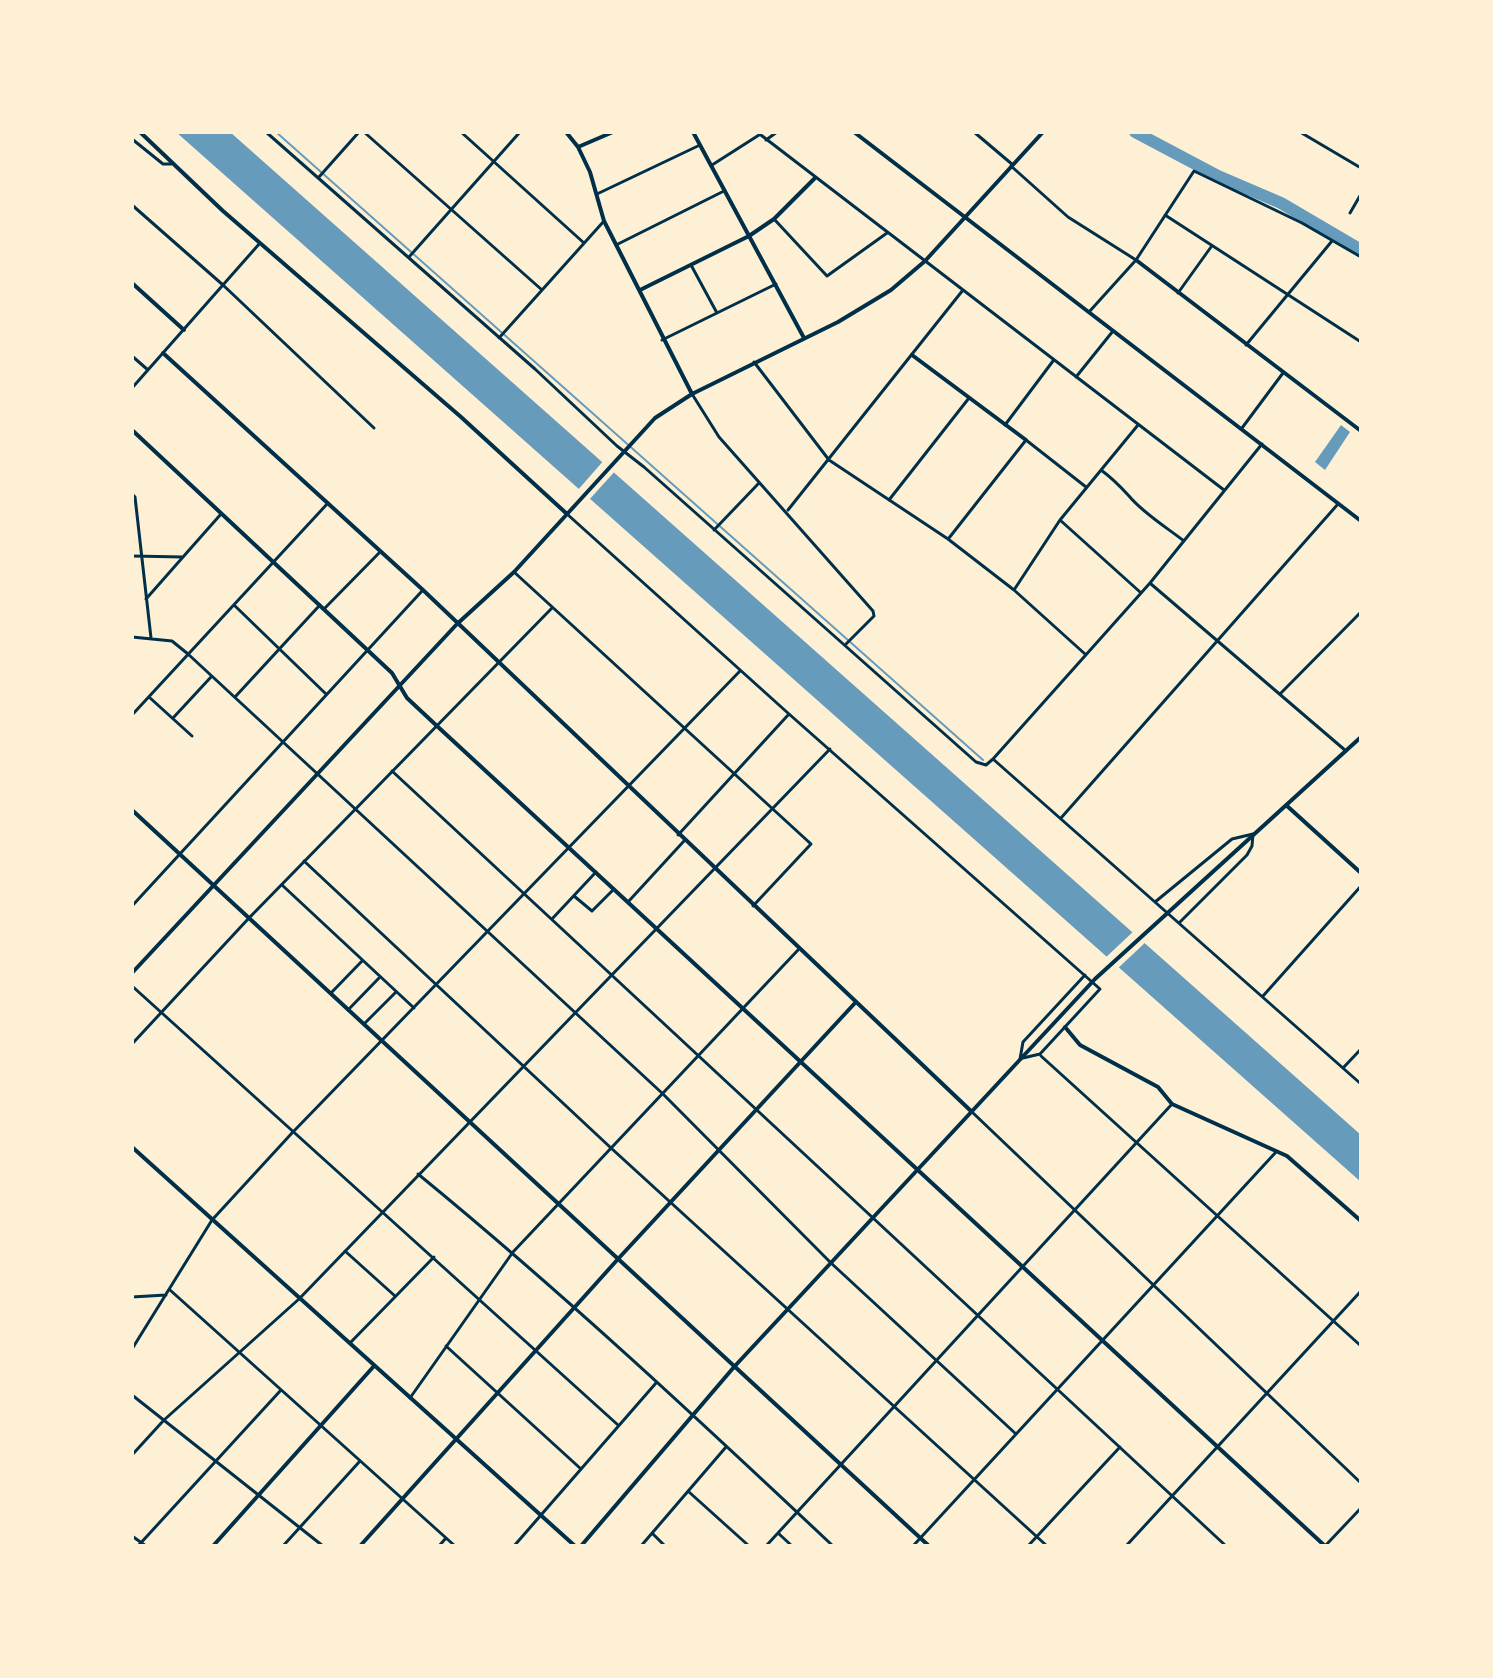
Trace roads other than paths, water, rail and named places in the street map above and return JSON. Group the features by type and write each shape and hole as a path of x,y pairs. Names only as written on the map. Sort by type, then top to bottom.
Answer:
{"street":[{"path":"140,132 171,164 461,417 740,671 1100,990 1040,1054 1021,1059"},
{"path":"266,132 499,338 621,453 845,644 976,762 986,765 993,759 1150,583 1262,444"},
{"path":"319,177 362,132 542,290"},
{"path":"461,132 584,243"},
{"path":"409,257 520,132"},
{"path":"565,132 578,147 590,172 604,221 662,340 719,437 873,611 874,616 845,644"},
{"path":"578,147 613,132"},
{"path":"693,132 804,338"},
{"path":"766,140 777,132"},
{"path":"854,132 1361,521"},
{"path":"974,132 1068,217 1136,260 1361,431"},
{"path":"132,973 457,624 514,572 655,418 692,394 872,303 925,261 1043,132"},
{"path":"1300,132 1361,168"},
{"path":"712,165 758,134 1224,490"},
{"path":"132,139 163,164 171,164"},
{"path":"597,194 700,145"},
{"path":"1089,312 1136,260 1194,171 1256,200 1361,257"},
{"path":"640,290 749,236 774,219 815,178"},
{"path":"616,245 725,190"},
{"path":"1350,213 1361,194"},
{"path":"132,205 223,285 374,428"},
{"path":"1165,215 1361,342"},
{"path":"774,219 827,276 887,233"},
{"path":"499,338 604,221"},
{"path":"1246,345 1332,241"},
{"path":"132,388 260,243"},
{"path":"1178,293 1212,246"},
{"path":"691,265 717,313"},
{"path":"132,283 184,330"},
{"path":"662,340 776,284"},
{"path":"787,511 963,290"},
{"path":"1076,377 1113,331"},
{"path":"163,353 423,590 1361,1483"},
{"path":"912,355 1086,487"},
{"path":"132,356 148,370"},
{"path":"1005,425 1054,360"},
{"path":"754,362 829,460 948,539 1014,590 1085,654"},
{"path":"1242,428 1283,373"},
{"path":"889,500 969,398"},
{"path":"1014,590 1060,520 1138,425"},
{"path":"132,430 368,649 392,673 407,698 1325,1546 1361,1508"},
{"path":"948,539 1026,440"},
{"path":"1101,470 1184,541"},
{"path":"714,530 760,482"},
{"path":"132,494 135,497 151,638"},
{"path":"132,715 328,503"},
{"path":"1061,818 1338,504"},
{"path":"146,599 221,514"},
{"path":"1060,520 1141,593"},
{"path":"235,697 279,649 380,552"},
{"path":"132,556 183,557"},
{"path":"514,572 811,844 753,906"},
{"path":"1150,583 1346,751"},
{"path":"132,906 423,590"},
{"path":"234,605 326,694"},
{"path":"132,1044 249,918 552,608"},
{"path":"1280,694 1361,612"},
{"path":"132,637 172,641 188,654 663,1094 831,1263 1016,1434"},
{"path":"132,1349 212,1220 292,1133 740,671"},
{"path":"173,718 211,677"},
{"path":"149,697 192,736"},
{"path":"678,835 789,714"},
{"path":"132,1147 578,1546 734,1367 1127,948 1361,737"},
{"path":"132,1455 164,1420 299,1299 830,749"},
{"path":"993,759 1361,1084"},
{"path":"392,771 1226,1546"},
{"path":"1286,805 1361,873"},
{"path":"132,811 929,1546"},
{"path":"1155,902 1232,839 1253,834"},
{"path":"1179,924 1247,855 1253,834"},
{"path":"628,902 684,841"},
{"path":"304,861 436,987 1047,1546"},
{"path":"552,919 596,872"},
{"path":"281,885 414,1008"},
{"path":"1263,996 1361,886"},
{"path":"574,896 592,911 614,889"},
{"path":"410,1398 513,1252 798,950"},
{"path":"331,994 362,961"},
{"path":"1021,1059 1023,1042 1085,975"},
{"path":"348,1010 380,977"},
{"path":"132,986 618,1425"},
{"path":"363,1024 396,992"},
{"path":"360,1546 574,1307 855,1003"},
{"path":"1065,1027 1080,1045 1158,1087 1172,1104 1287,1156 1361,1221"},
{"path":"1343,1068 1361,1049"},
{"path":"1040,1054 1361,1346"},
{"path":"766,1546 1172,1104"},
{"path":"913,1546 1276,1151"},
{"path":"418,1174 513,1252 833,1546"},
{"path":"345,1251 395,1296"},
{"path":"350,1343 434,1257"},
{"path":"132,1290 135,1297 166,1295"},
{"path":"170,1290 455,1546"},
{"path":"1126,1546 1361,1291"},
{"path":"446,1346 581,1469"},
{"path":"213,1546 374,1366"},
{"path":"514,1546 656,1383"},
{"path":"140,1544 281,1390"},
{"path":"132,1395 323,1546"},
{"path":"641,1546 726,1447"},
{"path":"1028,1546 1120,1447"},
{"path":"283,1546 360,1461"},
{"path":"689,1492 749,1546"},
{"path":"652,1533 665,1546"},
{"path":"778,1533 792,1546"},
{"path":"132,1536 146,1546"},
{"path":"439,1546 446,1538"}],"water":[{"path":"176,132 230,132 1361,1135 1361,1182"},
{"path":"1341,425 1350,432 1325,470 1315,462"}],"waterway":[{"path":"276,132 983,760"},
{"path":"1135,132 1218,176 1281,203 1361,250"}]}
